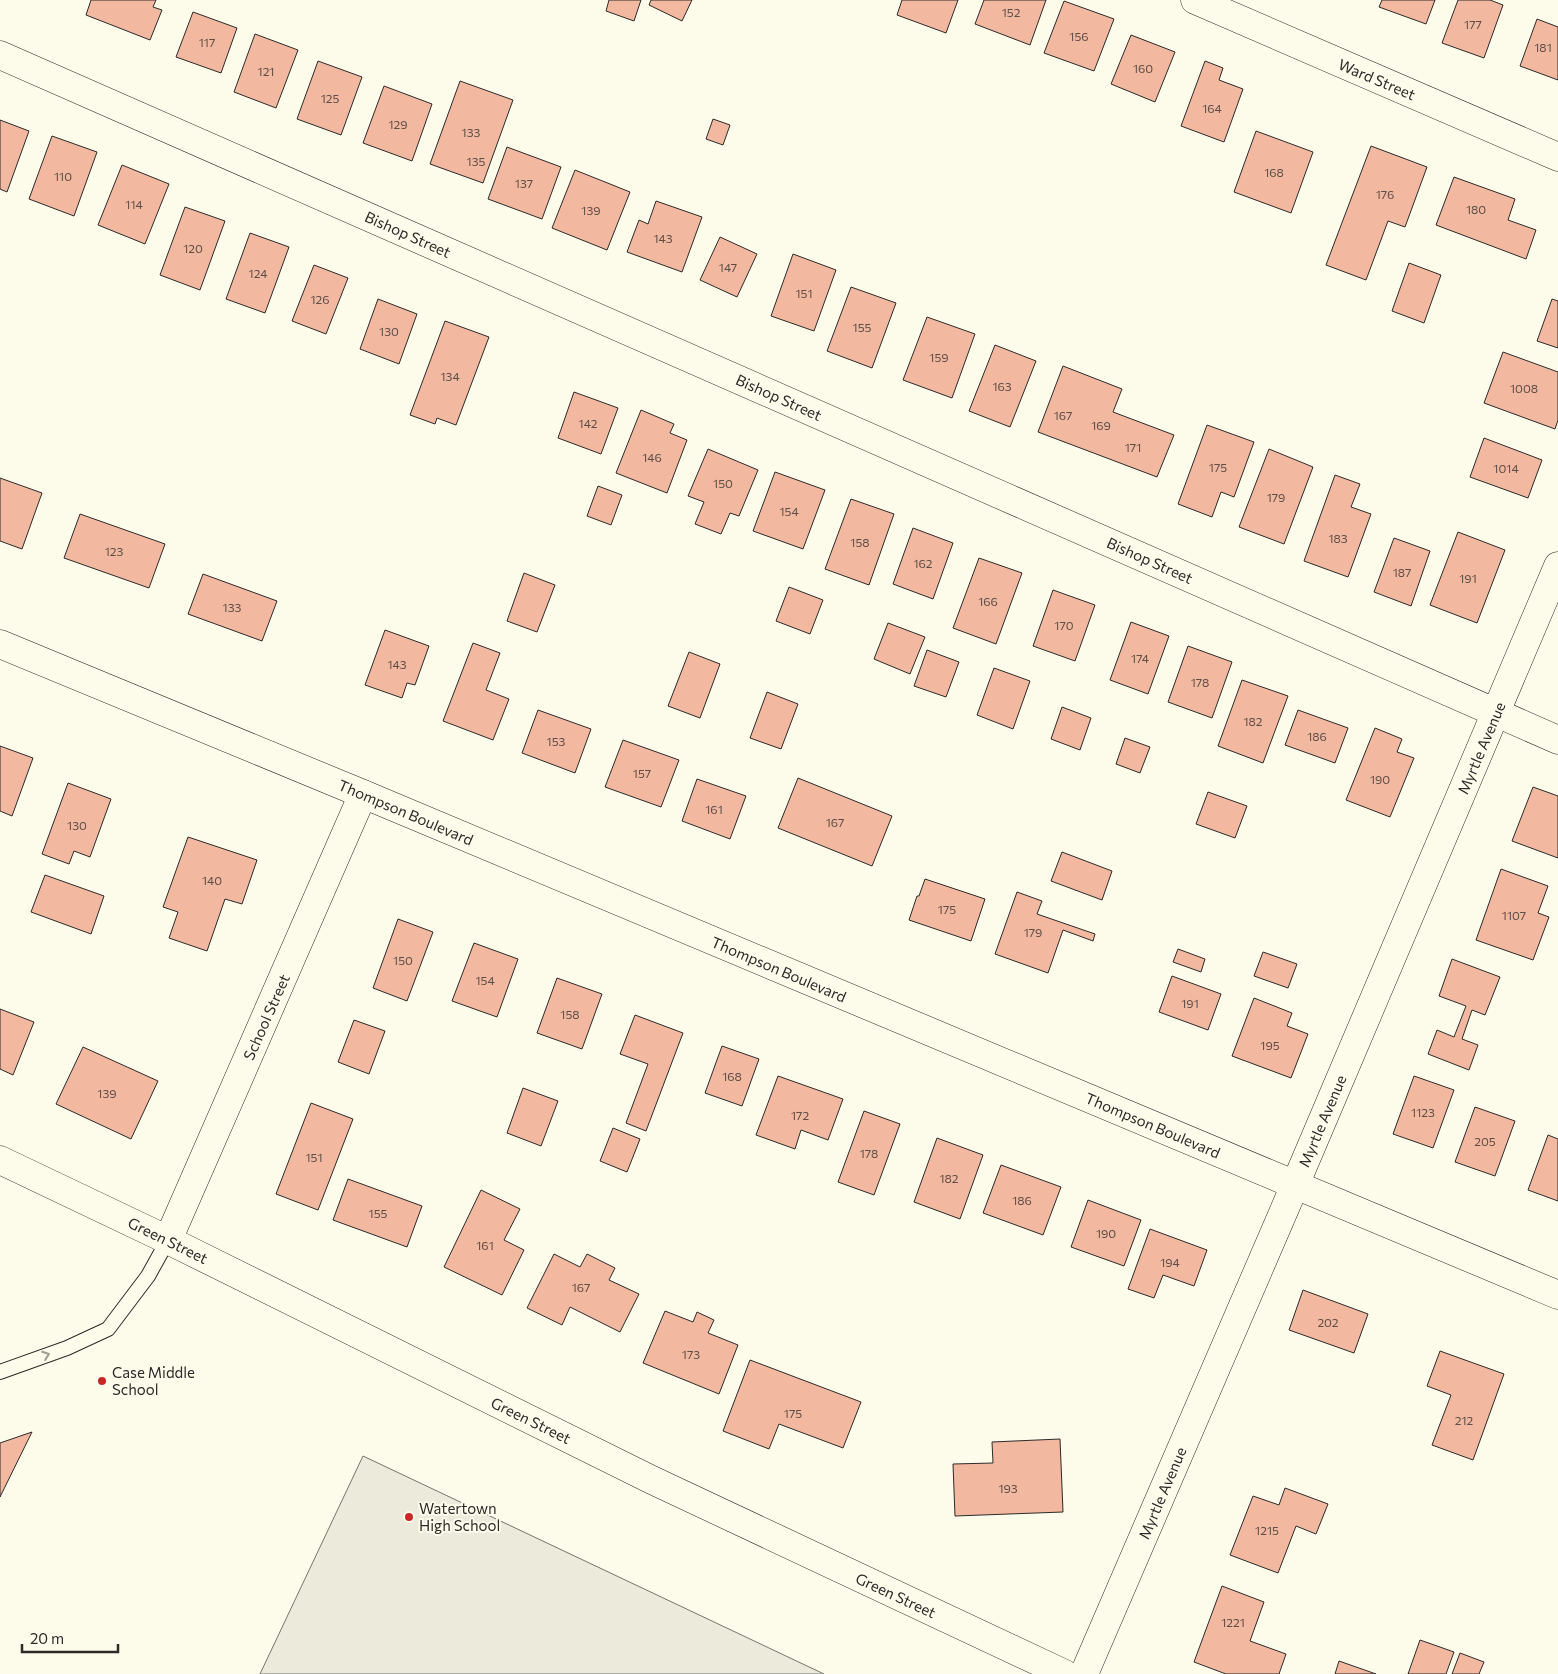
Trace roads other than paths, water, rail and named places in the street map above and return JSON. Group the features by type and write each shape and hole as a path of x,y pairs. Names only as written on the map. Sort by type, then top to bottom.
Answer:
{"street":[{"name":"Ward Street","path":"1195,0 1558,157"},
{"name":"Bishop Street","path":"0,55 1558,740"},
{"name":"Myrtle Avenue","path":"1084,1674 1295,1185 1558,566"},
{"name":"Thompson Boulevard","path":"0,644 363,794 1558,1295"},
{"name":"School Street","path":"168,1240 363,794"},
{"name":"Green Street","path":"0,1160 168,1240 652,1480 1065,1674"}],"lane":[{"path":"0,1372 67,1348 108,1329 148,1276 168,1240"}],"place":[{"name":"Case Middle School","path":"102,1381"},
{"name":"Watertown High School","path":"409,1517"}]}
